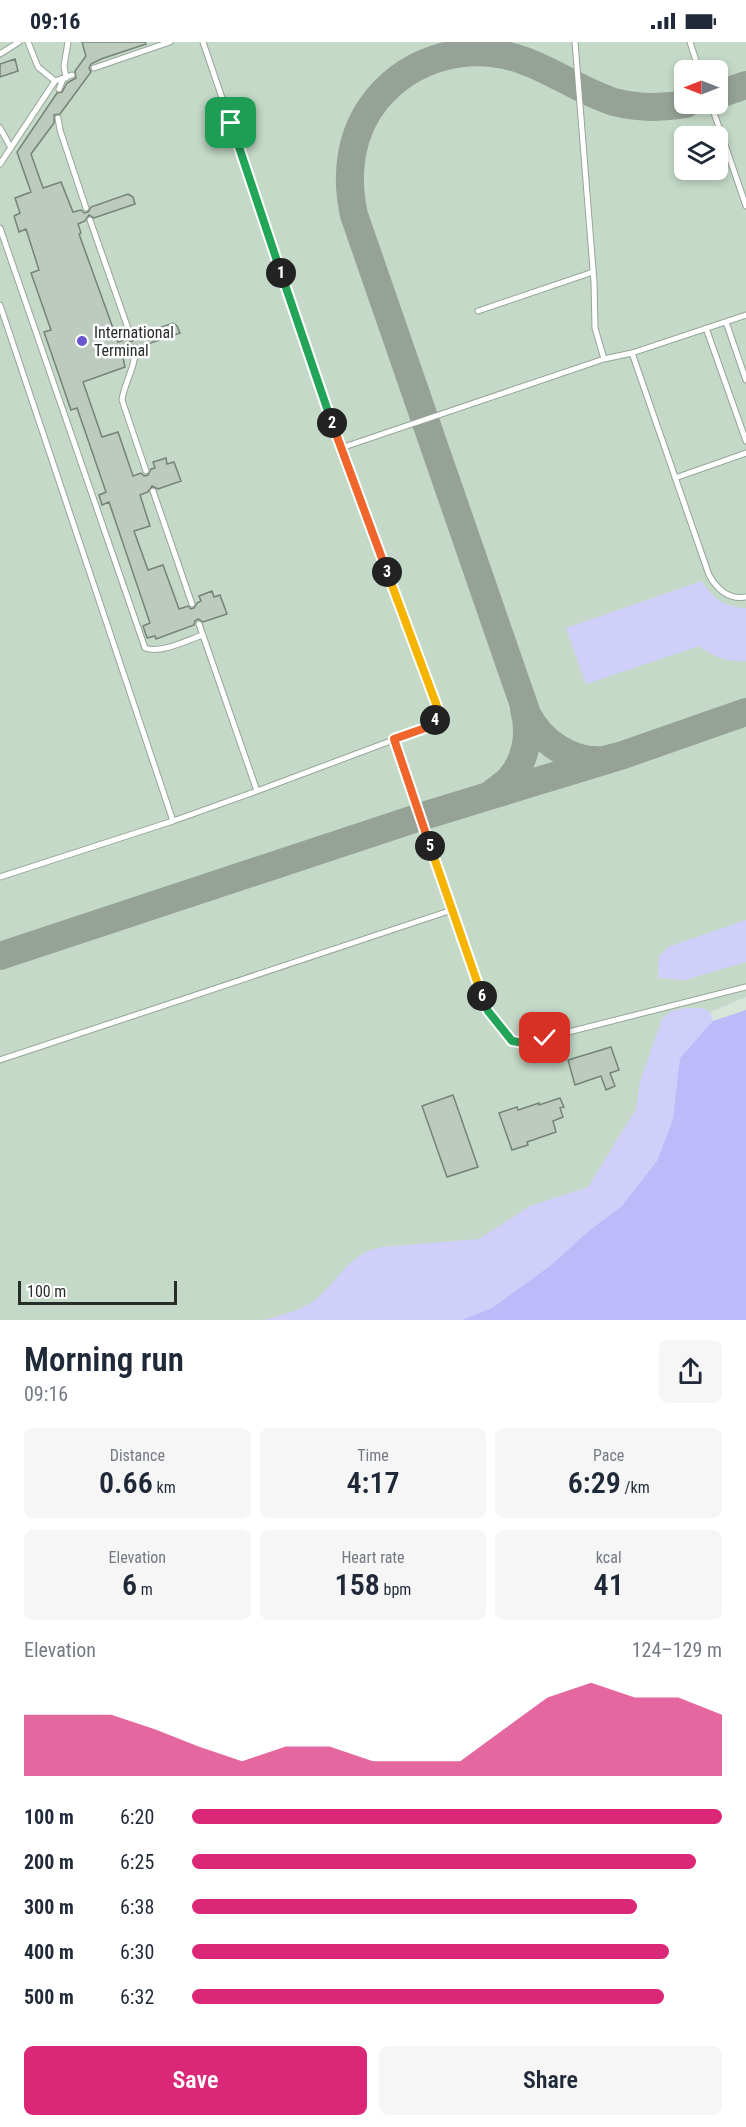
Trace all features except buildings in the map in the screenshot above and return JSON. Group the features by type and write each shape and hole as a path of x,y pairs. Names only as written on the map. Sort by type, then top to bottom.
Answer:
{"lane":[{"path":"0,54 19,42"},
{"path":"28,42 39,67 55,81"},
{"path":"59,89 64,78 68,42"},
{"path":"94,68 170,42"},
{"path":"0,877 173,821 428,727 435,720 438,709 341,448 203,42"},
{"path":"575,42 593,272 595,328 604,359"},
{"path":"690,42 696,60"},
{"path":"0,164 55,81 72,75"},
{"path":"714,114 746,206"},
{"path":"58,118 86,208"},
{"path":"0,128 11,148"},
{"path":"90,220 130,337"},
{"path":"0,228 145,648 152,651 161,649 203,635"},
{"path":"478,311 593,272"},
{"path":"0,305 173,821"},
{"path":"341,448 604,359 632,353 746,315"},
{"path":"726,322 746,380"},
{"path":"706,328 746,441"},
{"path":"135,349 135,358 123,388 122,400 146,471"},
{"path":"632,353 709,575 715,585 726,594 738,599 746,597"},
{"path":"675,478 746,453"},
{"path":"153,491 192,604"},
{"path":"199,624 257,791"},
{"path":"394,739 488,1011 512,1041 525,1043 746,987"},
{"path":"0,1060 452,910"}],"shaded area":[{"path":"0,42 746,42 746,997 729,1003 673,1120 462,1320 0,1320"},
{"path":"702,581 710,593 720,601 746,608 746,661 721,658 699,646 586,684 566,628"},
{"path":"746,920 746,962 685,980 658,978 659,957 668,947"},
{"path":"746,997 746,1320 264,1320 292,1312 311,1303 352,1261 369,1251 381,1247 479,1239 530,1206 588,1187 636,1109 640,1082 662,1019 671,1011 702,1008 710,1012"},
{"path":"746,997 746,1320 462,1320 492,1308 550,1266 590,1230 621,1207 657,1161 673,1120 680,1058 713,1021 710,1012"}],"pier":[{"path":"746,997 746,1010 713,1021 710,1012"}],"taxiway":[{"path":"623,755 604,760 592,760 569,754 549,742 527,714 354,215 350,169 355,139 361,125 377,99 391,84 425,63 463,53 482,52 522,60 614,102 650,107 674,105"},
{"path":"728,91 746,85"},
{"path":"491,794 507,782 523,757 527,738 524,709"},
{"path":"0,956 420,817 623,755 746,712"}],"place":[{"name":"International Terminal","path":"82,341"}],"route":[{"path":"231,123 341,448 438,709 435,720 428,727 394,739 420,817 488,1011 512,1041 525,1043 545,1038"}]}
